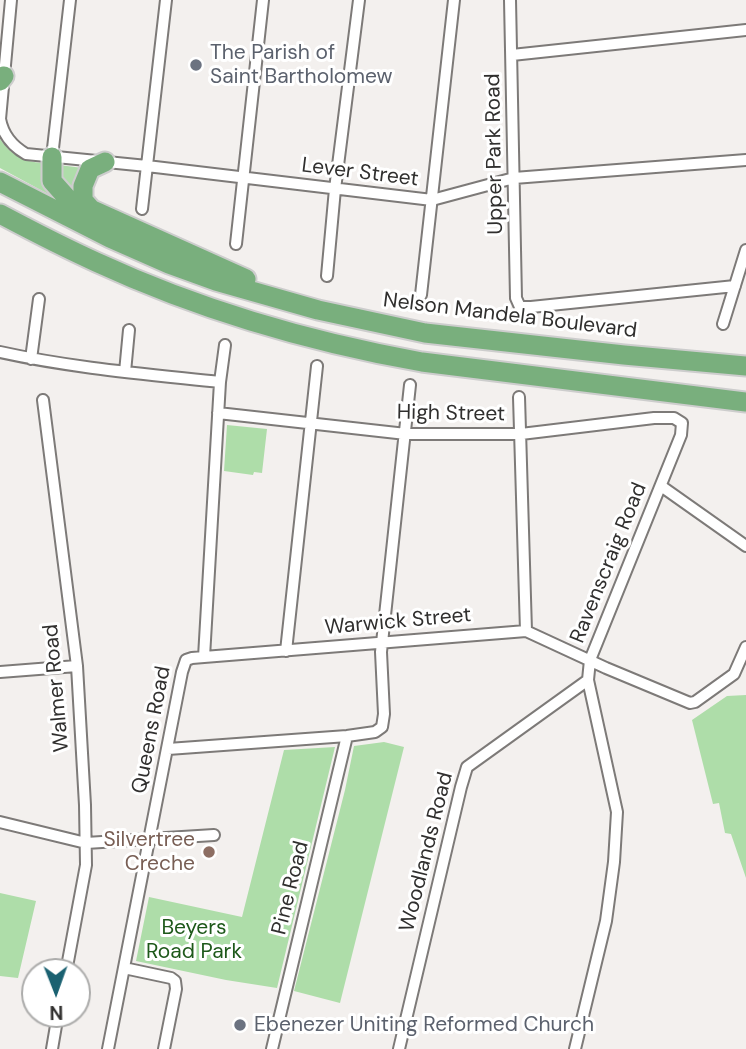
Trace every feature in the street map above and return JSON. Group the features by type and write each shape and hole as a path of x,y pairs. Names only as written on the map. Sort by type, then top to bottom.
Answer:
{"highway":[{"path":"52,157 52,181 68,199 243,277 275,298"},
{"path":"91,209 83,200 83,186 90,169 105,162"},
{"name":"Nelson Mandela Boulevard","path":"0,182 110,238 169,264 318,310 425,332 624,355 746,365"},
{"path":"0,214 96,262 161,289 262,325 311,338 422,362 746,404"}],"street":[{"name":"Lever Street","path":"12,0 0,120 6,137 26,154 432,200 514,178 746,160"},
{"path":"52,157 70,0"},
{"path":"142,209 166,0"},
{"path":"236,244 263,0"},
{"path":"327,276 359,0"},
{"path":"421,295 454,0"},
{"name":"Upper Park Road","path":"510,0 516,298 520,307 735,286"},
{"path":"512,55 746,30"},
{"path":"723,324 746,250"},
{"path":"31,359 39,299"},
{"path":"125,372 130,330"},
{"name":"Queens Road","path":"108,1049 185,663 192,658 204,657 220,382 225,345"},
{"path":"0,352 125,372 220,382"},
{"path":"286,651 317,366"},
{"path":"168,749 347,736 375,732 382,727 384,714 381,652 410,385"},
{"path":"519,397 526,631"},
{"name":"Walmer Road","path":"43,400 77,666 86,843 86,865 69,958"},
{"name":"High Street","path":"218,413 406,434 521,434 654,418 674,418 682,423"},
{"name":"Ravenscraig Road","path":"575,1049 606,921 617,811 588,681 590,660 681,435 682,423"},
{"path":"661,486 746,546"},
{"name":"Warwick Street","path":"204,657 526,631 690,703 734,674 746,647"},
{"path":"0,673 77,666"},
{"name":"Woodlands Road","path":"399,1049 467,767 588,681"},
{"name":"Pine Road","path":"272,1049 347,736"},
{"path":"0,822 86,843 214,835"},
{"path":"124,968 175,981 176,989 164,1049"},
{"path":"52,1049 56,1028"}],"green space":[{"path":"0,139 18,156 42,163 61,201 0,168"},
{"path":"59,165 83,168 77,193 63,186"},
{"path":"227,425 267,429 262,473 254,472 253,475 224,471"},
{"path":"746,695 746,878 731,834 725,833 719,803 713,804 692,720 727,696"},
{"path":"384,742 404,747 340,1003 294,991 354,746"},
{"name":"Beyers Road Park","path":"335,747 277,988 136,961 149,897 242,917 284,750"},
{"path":"0,893 36,901 18,978 0,976"}],"place":[{"name":"The Parish of Saint Bartholomew","path":"196,65"},
{"name":"Silvertree Creche","path":"209,852"},
{"name":"Ebenezer Uniting Reformed Church","path":"240,1025"}]}
